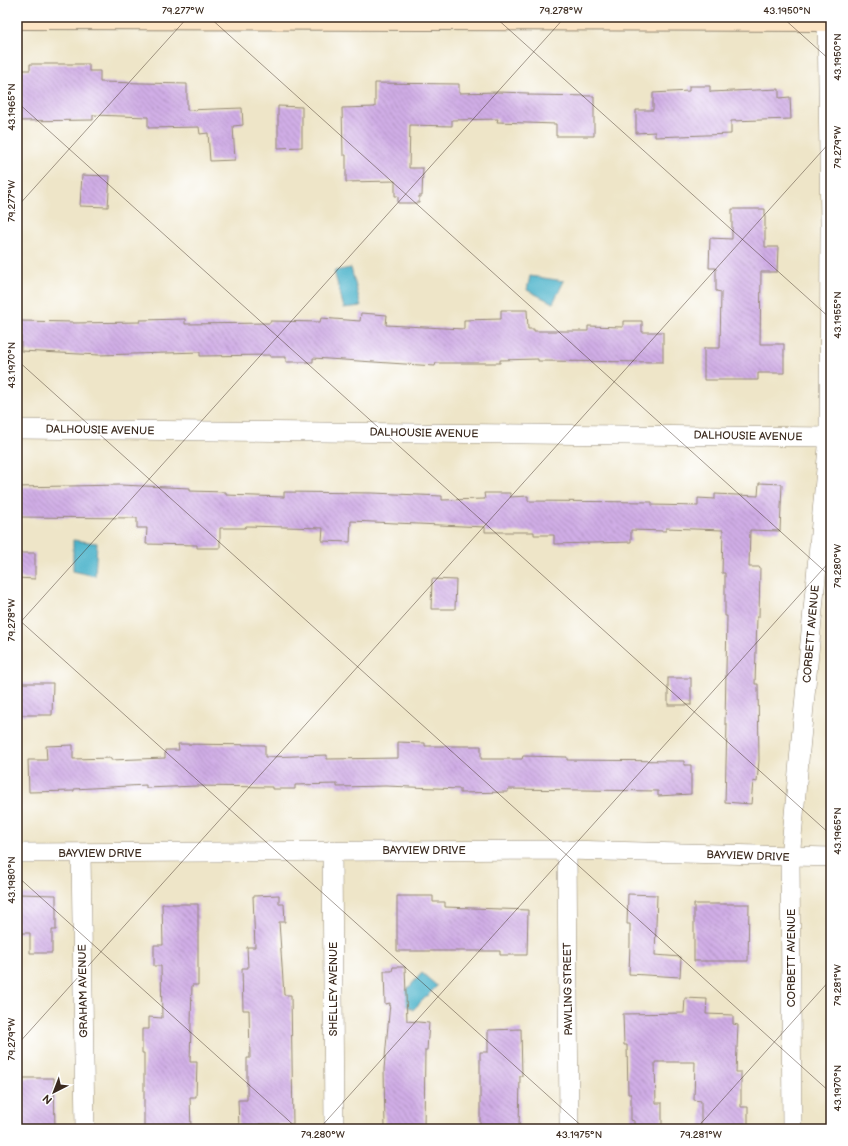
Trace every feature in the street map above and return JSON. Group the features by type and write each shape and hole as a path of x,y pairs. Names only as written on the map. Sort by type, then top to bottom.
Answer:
{"main road":[{"path":"17,18 829,19"}],"street":[{"name":"CORBETT AVENUE","path":"792,1129 790,858 830,437 829,19"},
{"name":"DALHOUSIE AVENUE","path":"17,430 830,437"},
{"name":"BAYVIEW DRIVE","path":"17,853 81,854 332,850 567,850 790,858 831,857"},
{"name":"SHELLEY AVENUE","path":"332,850 334,1129"},
{"name":"PAWLING STREET","path":"567,850 569,1129"},
{"name":"GRAHAM AVENUE","path":"81,854 85,1129"}],"water":[{"path":"351,268 361,306 344,308 334,271"},
{"path":"530,276 564,281 553,303 527,290"},
{"path":"73,540 97,543 95,576 73,571"},
{"path":"422,973 437,986 413,1010 398,999"}],"building":[{"path":"30,64 89,64 89,71 100,71 100,82 187,84 187,110 242,108 243,125 233,126 235,160 210,161 208,133 200,134 199,127 148,128 148,117 93,115 93,120 18,121 19,70 30,70"},
{"path":"375,83 459,84 459,93 498,92 528,93 528,95 594,96 594,136 556,136 556,124 497,122 498,119 452,120 452,126 410,125 409,168 423,168 422,196 419,196 419,203 398,203 398,196 395,196 395,181 346,182 346,155 343,155 342,108 375,107"},
{"path":"689,86 710,86 710,92 779,89 779,98 790,97 791,119 731,121 731,134 655,137 655,132 636,133 636,110 653,110 653,93 689,91"},
{"path":"278,106 302,107 302,147 278,148"},
{"path":"82,175 110,176 108,207 80,206"},
{"path":"732,209 765,209 765,247 778,247 777,272 761,272 760,344 784,344 784,373 758,373 758,380 704,380 704,348 720,348 721,292 716,291 716,268 709,268 710,238 732,239"},
{"path":"501,310 527,310 528,329 534,329 534,331 588,331 588,326 623,327 623,321 642,321 642,332 663,332 663,362 538,361 538,359 500,360 500,363 436,363 435,366 313,358 313,362 286,362 286,357 270,357 270,355 200,356 200,352 99,355 21,351 21,321 73,323 140,322 140,320 185,319 185,324 270,323 270,321 320,322 321,318 360,321 361,313 387,315 386,325 464,329 464,320 501,319"},
{"path":"759,483 782,484 780,531 750,530 749,567 760,567 755,684 758,684 759,760 757,782 753,781 751,804 725,802 727,616 725,616 725,573 722,573 723,530 666,528 666,531 631,530 631,542 554,544 554,535 534,535 534,532 485,532 485,527 351,521 350,542 322,541 323,528 246,526 245,528 220,528 220,548 197,548 197,545 146,544 147,528 137,528 137,518 17,517 17,487 120,485 190,488 190,491 226,492 226,495 284,497 284,492 373,493 442,496 442,500 485,499 484,493 510,493 510,497 528,496 528,501 652,502 652,505 698,506 698,498 715,499 715,494 758,496"},
{"path":"17,553 35,553 35,579 17,578"},
{"path":"432,579 456,580 455,609 431,609"},
{"path":"668,678 691,678 691,705 668,705"},
{"path":"17,683 53,683 52,715 17,715"},
{"path":"398,742 425,743 425,746 481,746 481,759 522,759 523,756 567,757 567,760 684,761 684,765 691,765 691,794 658,796 658,791 508,789 508,792 460,793 460,789 386,786 337,787 337,784 295,785 295,789 272,789 272,787 196,786 146,788 146,785 74,789 74,791 29,792 28,760 47,760 46,746 73,745 73,759 111,758 111,760 165,758 165,750 179,750 178,744 265,745 265,757 327,755 327,759 398,758"},
{"path":"17,894 56,895 56,930 52,930 52,953 30,953 30,933 17,933"},
{"path":"628,894 657,895 655,955 681,957 680,977 629,974 630,924 627,924"},
{"path":"279,895 279,904 284,904 285,922 279,922 284,995 291,995 293,1124 259,1124 260,1129 239,1129 238,1100 247,1100 247,1058 250,1058 249,1010 243,1010 242,968 248,968 247,947 255,947 253,896"},
{"path":"397,896 433,896 433,902 445,902 445,907 528,910 527,955 500,955 500,951 397,951"},
{"path":"162,904 198,904 198,985 192,985 190,1062 197,1062 196,1097 190,1097 191,1129 172,1129 172,1127 144,1129 144,1053 142,1053 142,1029 149,1029 149,1017 162,1018 161,966 154,966 154,945 163,945"},
{"path":"694,904 749,904 748,961 694,961"},
{"path":"393,967 405,967 407,1021 429,1023 427,1050 425,1050 424,1129 385,1129 384,1069 390,1003 385,1004 384,971 392,971"},
{"path":"685,998 707,999 706,1014 733,1015 733,1024 738,1025 736,1072 741,1072 741,1107 748,1107 748,1128 701,1129 701,1101 694,1100 695,1062 655,1062 656,1103 662,1103 662,1129 634,1129 634,1121 631,1120 631,1094 628,1094 627,1045 624,1045 623,1014 684,1013"},
{"path":"521,1029 522,1076 520,1076 519,1129 480,1128 480,1052 488,1052 488,1030"},
{"path":"17,1078 54,1078 55,1129 17,1129"}]}
